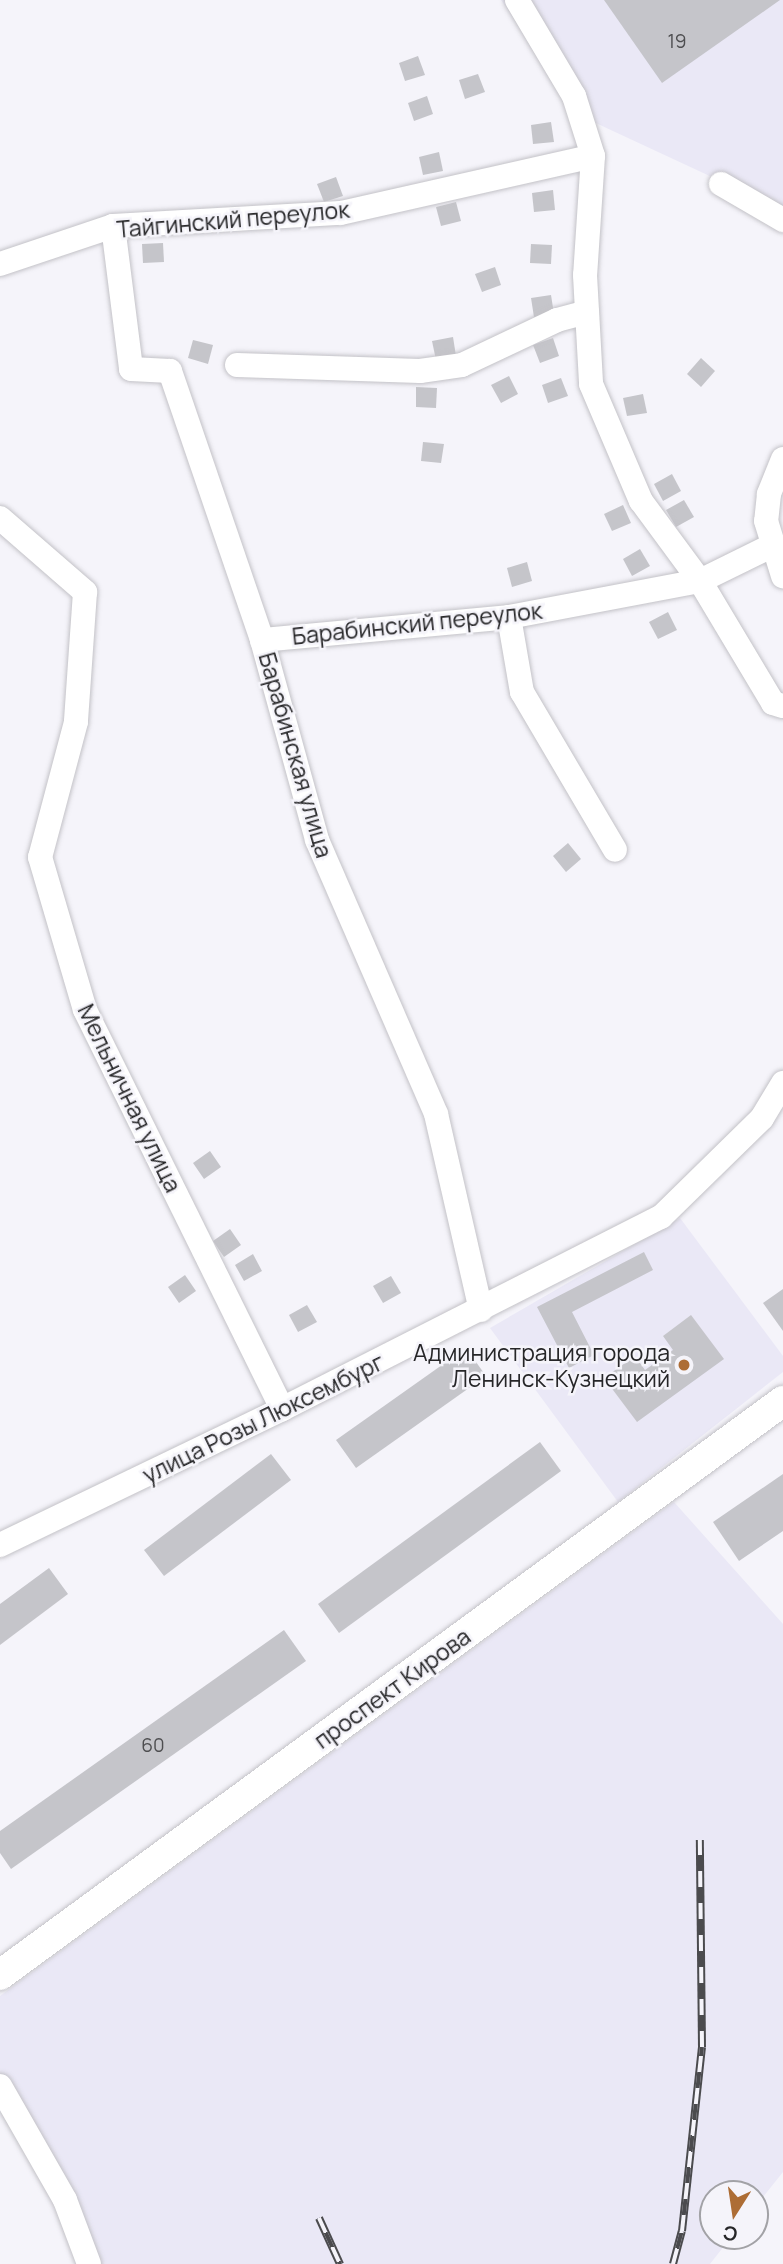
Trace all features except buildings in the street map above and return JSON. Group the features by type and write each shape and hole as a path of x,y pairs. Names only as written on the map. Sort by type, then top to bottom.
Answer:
{"main road":[{"name":"проспект Кирова","path":"0,1975 783,1401"}],"street":[{"path":"517,0 574,96 593,156 584,275 591,384 641,501 700,581 773,703 783,706"},
{"name":"Тайгинский переулок","path":"0,264 114,226 341,213 593,156"},
{"path":"721,184 783,220"},
{"name":"Барабинская улица","path":"114,226 131,369 170,371 262,640 317,840 436,1114 481,1310"},
{"path":"237,365 420,371 462,365 557,320 587,312"},
{"path":"783,459 769,494 766,521 771,546 783,576"},
{"name":"Мельничная улица","path":"0,518 85,592 76,722 40,857 85,1010 282,1409"},
{"name":"Барабинский переулок","path":"262,640 509,617 700,581 771,546"},
{"path":"509,617 522,692 615,850"},
{"name":"улица Розы Люксембург","path":"0,1545 282,1409 661,1217 762,1118 783,1083"},
{"path":"0,2087 65,2200 89,2264"}],"shaded area":[{"path":"501,0 783,0 783,210 585,118"},
{"path":"680,1218 783,1356 783,1372 618,1502 490,1328"},
{"path":"674,1502 783,1624 783,2172 769,2190 769,2180 699,2180 699,2250 721,2250 710,2264 101,2264 0,2083 0,1996"}],"railway":[{"path":"673,2264 682,2231 702,2047 700,1840"},
{"path":"319,2218 340,2264"}],"place":[{"name":"Администрация города Ленинск-Кузнецкий","path":"684,1365"}]}
